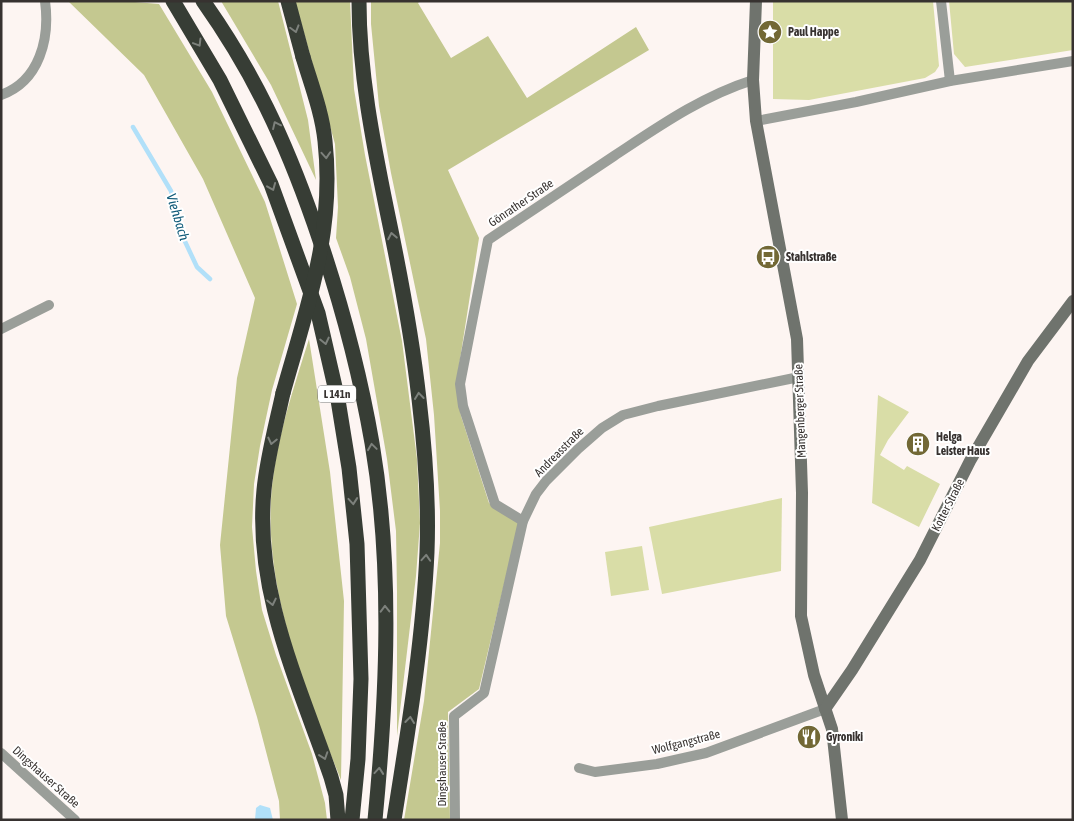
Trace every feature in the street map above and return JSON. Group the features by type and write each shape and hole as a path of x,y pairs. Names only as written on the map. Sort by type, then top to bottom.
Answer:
{"highway":[{"name":"L 141n","path":"173,1 220,80 271,184 318,313 338,400 350,468 357,554 360,680 358,759 352,820"},
{"name":"L 141n","path":"203,1 226,33 246,66 282,139 332,274 356,360 372,444 379,503 385,613 383,737 375,820"},
{"path":"288,1 317,101 325,139 328,192 320,260 283,394 268,459 263,521 267,573 278,626 331,776 336,795 338,820"},
{"path":"359,1 368,109 411,336 420,400 426,468 427,551 421,635 394,820"}],"main road":[{"name":"Mangenberger Straße","path":"756,1 753,80 756,121 797,339 802,493 800,607 806,645 832,729 842,820"},
{"name":"Kotter Straße","path":"825,709 852,670 920,560 974,454 1028,362 1073,301"}],"street":[{"path":"1,96 19,86 28,78 41,55 47,18 44,1"},
{"path":"941,1 950,81"},
{"path":"756,121 856,102 950,81 1073,61"},
{"name":"Gönrather Straße","path":"523,521 496,504 461,396 460,384 488,240 656,129 708,98 736,85 753,80"},
{"path":"1,329 49,305"},
{"name":"Andreasstraße","path":"484,693 523,521 536,494 546,481 591,438 618,418 658,406 799,378"},
{"name":"Dingshauser Straße","path":"455,820 454,716 484,693"},
{"name":"Wolfgangstraße","path":"579,768 595,772 657,764 706,753 825,709"},
{"name":"Dingshauser Straße","path":"1,753 75,820"}],"green space":[{"path":"68,1 123,1 159,4 212,92 265,202 297,304 272,390 254,484 252,527 256,571 262,610 276,655 312,754 325,803 327,820 280,820 279,801 257,717 226,616 220,545 237,378 255,298 203,179 144,75"},
{"path":"221,1 278,1 308,120 316,180 271,85"},
{"path":"295,1 350,1 354,89 365,155 402,341 417,459 420,523 416,576 397,736 396,531 387,459 366,339 350,277 336,238 338,207 335,144"},
{"path":"371,1 420,1 418,3 451,58 488,36 527,98 636,27 649,50 448,170 479,238 456,385 461,416 489,503 519,522 479,689 448,712 450,820 404,820 424,701 440,543 440,511 434,415 426,339 379,106 371,24"},
{"path":"773,1 933,1 939,66 935,72 925,78 809,100 773,99"},
{"path":"949,1 1073,1 1073,50 965,67 954,54"},
{"path":"309,339 330,472 344,601 341,780 300,673 280,599 273,562 271,524 274,467 287,412"},
{"path":"878,395 909,412 888,440 880,455 904,470 907,466 940,484 919,527 872,503"},
{"path":"782,498 781,571 662,594 649,527"},
{"path":"642,546 649,590 611,596 605,552"}],"water":[{"path":"260,805 270,808 273,820 255,820 256,808"}],"waterway":[{"name":"Viehbach","path":"133,127 171,191 181,233 197,267 210,279"}],"place":[{"name":"Paul Happe","path":"770,32"},
{"name":"Stahlstraße","path":"768,257"},
{"name":"Helga Leister Haus","path":"918,444"},
{"name":"Gyroniki","path":"809,737"}]}
